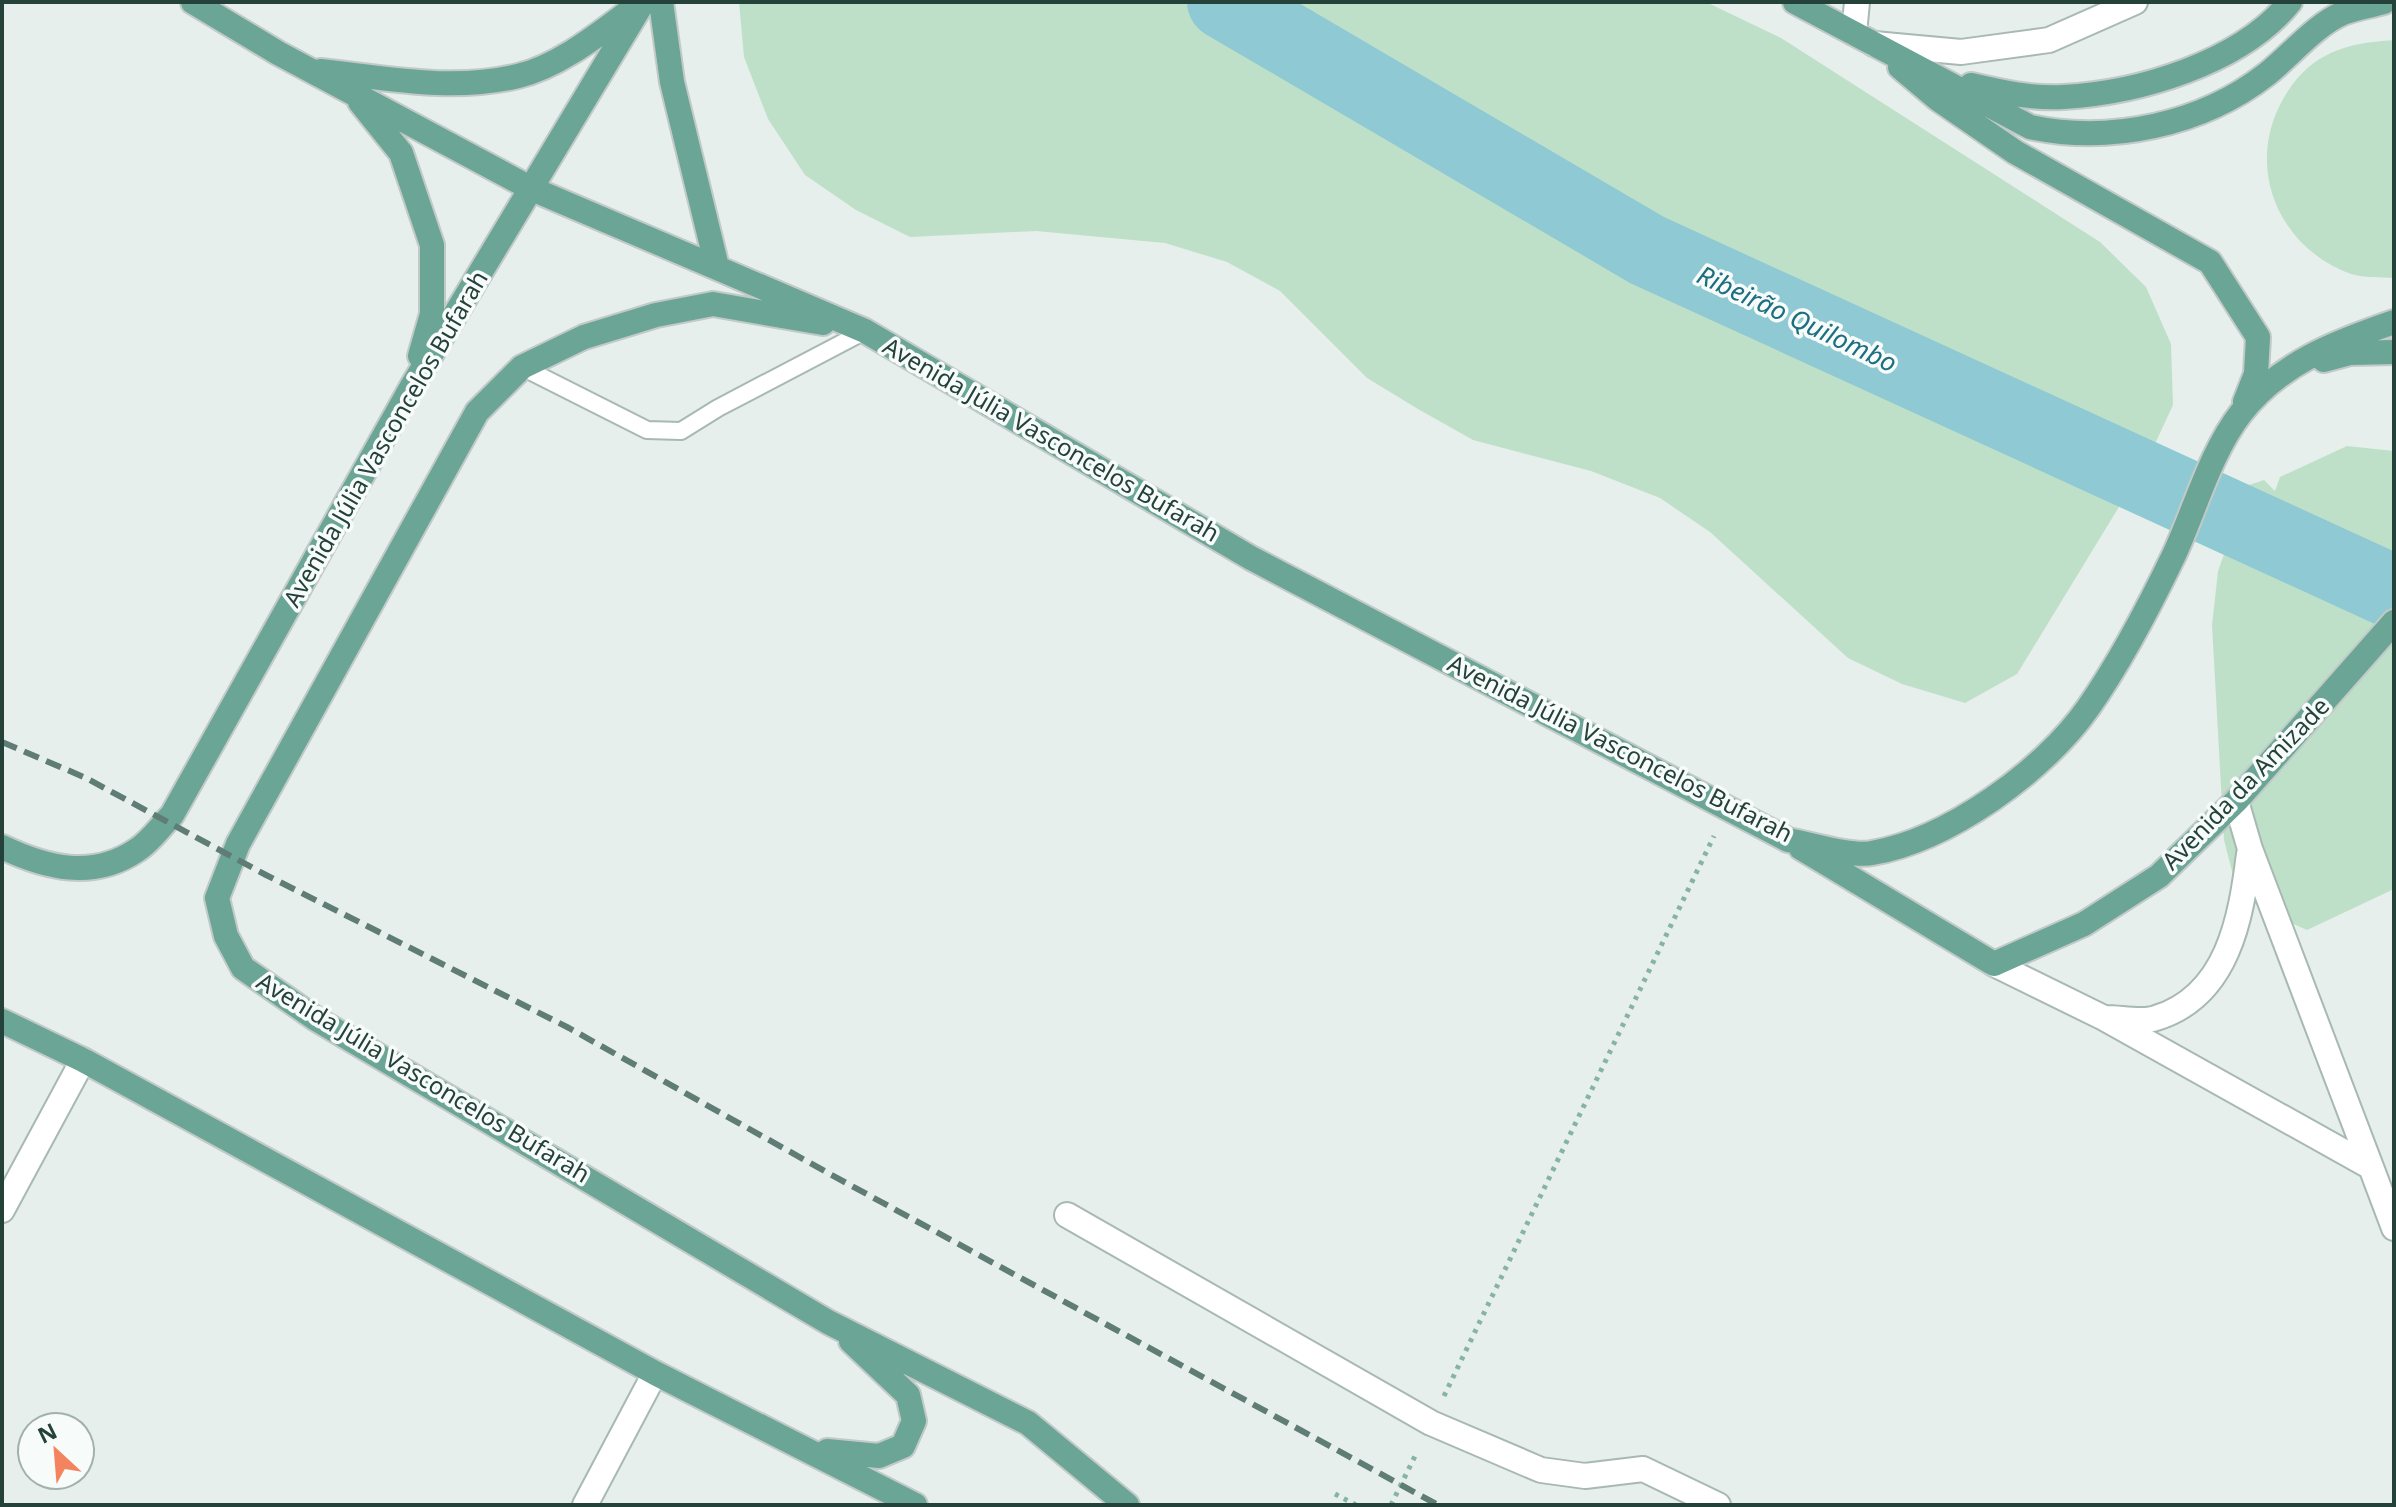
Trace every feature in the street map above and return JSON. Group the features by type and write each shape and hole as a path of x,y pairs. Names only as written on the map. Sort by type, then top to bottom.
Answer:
{"main road":[{"path":"193,2 310,70 532,189"},
{"path":"310,70 458,85 520,76 581,46 642,2"},
{"name":"Avenida Júlia Vasconcelos Bufarah","path":"2,847 33,862 72,870 102,865 138,850 172,815 411,388 642,2"},
{"path":"661,2 672,82 717,267"},
{"path":"1795,2 2030,127 2069,135 2149,128 2188,116 2264,76 2340,14 2384,2"},
{"path":"1940,77 2005,93 2061,97 2148,86 2226,52 2278,18 2290,2"},
{"path":"1864,39 1938,99 2015,152 2210,262 2258,337 2256,374 2240,414"},
{"path":"354,94 401,153 432,245 432,314 411,388"},
{"name":"Avenida Júlia Vasconcelos Bufarah","path":"532,189 865,331 1251,558 1788,840 1869,854 1914,841 1975,812 2030,771 2087,710 2154,596 2240,414 2280,373 2333,343 2394,322"},
{"name":"Avenida Júlia Vasconcelos Bufarah","path":"865,331 713,304 656,315 584,337 522,367 477,412 238,844 217,898 226,936 243,968 316,1019 828,1322 1028,1423 1127,1505"},
{"path":"2280,373 2350,353 2394,352"},
{"name":"Avenida da Amizade","path":"1994,964 2084,924 2159,876 2236,801 2394,622"},
{"path":"1788,840 1994,964"},
{"path":"2,1021 83,1060 655,1373 915,1505"},
{"path":"801,1445 837,1453 879,1456 903,1446 914,1421 908,1395 828,1322"}],"street":[{"path":"1857,2 1864,39 1961,52 2049,40 2135,2"},
{"path":"2236,801 2250,849 2394,1228"},
{"path":"2104,1018 2155,1019 2193,999 2219,970 2241,917 2250,849"},
{"path":"1994,964 2104,1018 2371,1167"},
{"path":"2,1210 83,1060"},
{"path":"1067,1215 1431,1423 1541,1470 1585,1476 1643,1469 1718,1505"},
{"path":"585,1505 655,1373"}],"lane":[{"path":"522,367 647,430 681,431 718,408 865,331"}],"path":[{"path":"1391,1505 1727,807"},
{"path":"1335,1494 1356,1505"}],"green space":[{"path":"739,2 1706,2 1781,38 2100,242 2146,287 2171,344 2173,405 2147,461 2017,674 1965,703 1902,684 1848,658 1710,532 1660,498 1591,471 1473,440 1418,409 1367,378 1280,291 1227,262 1165,243 1036,231 910,237 856,210 805,175 768,119 744,57"},
{"path":"2394,40 2394,278 2361,276 2326,262 2305,246 2288,226 2276,203 2269,179 2267,153 2271,127 2282,101 2305,70 2341,49"},
{"path":"2347,446 2394,451 2394,889 2307,930 2289,922 2258,873 2242,910 2224,840 2212,625 2218,571 2249,485 2264,480 2275,491 2280,477"}],"waterway":[{"name":"Ribeirão Quilombo","path":"1224,2 1647,250 2394,592"}],"railway":[{"path":"2,742 86,778 266,875 569,1028 828,1173 1438,1505"}]}
